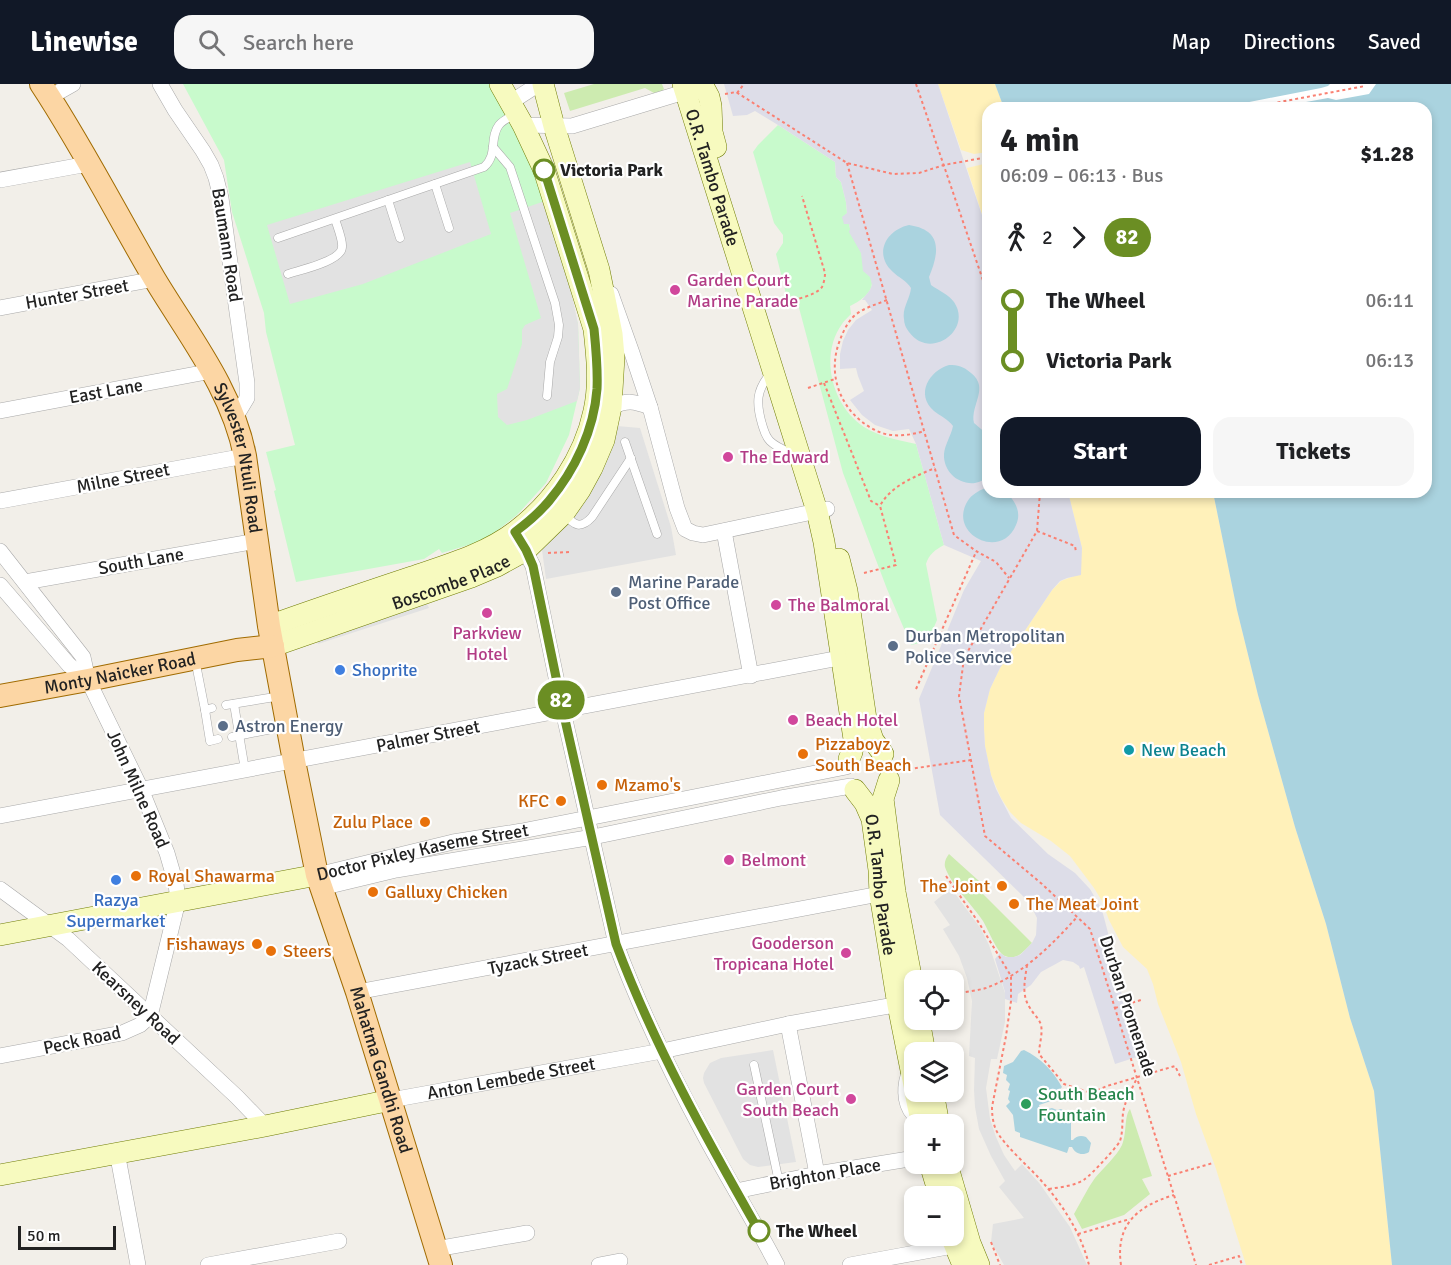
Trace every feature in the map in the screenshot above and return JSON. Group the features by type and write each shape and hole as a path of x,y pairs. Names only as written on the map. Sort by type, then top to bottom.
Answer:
{"main road":[{"name":"Boscombe Place","path":"500,84 517,113 544,170 594,329 597,373 594,410 579,456 549,501 529,545"},
{"name":"Boscombe Place","path":"271,636 426,592 497,566 529,545 564,513 592,468 620,404 612,333 599,270 543,84"},
{"name":"O.R. Tambo Parade","path":"697,89 773,370 800,456 822,510 847,591 854,739 850,776 866,803 872,819 879,870 888,893"},
{"name":"O.R. Tambo Parade","path":"697,89 711,106 714,142 812,455 822,510"},
{"name":"Sylvester Ntuli Road","path":"45,91 155,279 212,371 235,418 245,456 271,636 287,726 319,881"},
{"name":"Boscombe Place","path":"271,636 372,591 489,548 529,545"},
{"path":"372,591 386,595 415,591 426,592"},
{"name":"Monty Naicker Road","path":"0,696 237,650 271,636"},
{"name":"O.R. Tambo Parade","path":"849,657 873,740 888,768 886,786 873,794 864,794 850,776"},
{"path":"850,776 855,753 864,749 873,749 888,768"},
{"name":"O.R. Tambo Parade","path":"888,768 884,799 888,893 904,975"},
{"name":"Doctor Pixley Kaseme Street","path":"0,935 178,901 319,881"},
{"name":"Mahatma Gandhi Road","path":"319,881 357,992 438,1257"},
{"name":"Anton Lembede Street","path":"0,1174 265,1126 391,1100"},
{"path":"959,1246 963,1265"},
{"path":"962,1246 979,1265"}],"street":[{"path":"45,91 73,84"},
{"name":"Baumann Road","path":"160,84 211,165 221,198 248,383 247,398 235,418"},
{"path":"539,84 517,113 554,126 585,123 697,89"},
{"path":"0,180 88,164"},
{"path":"599,270 609,288 642,382 677,508 686,529 703,535 822,510"},
{"name":"Hunter Street","path":"0,308 155,279"},
{"name":"East Lane","path":"0,411 212,371"},
{"path":"620,404 642,382"},
{"path":"620,404 637,402 650,407"},
{"name":"Milne Street","path":"0,501 245,456"},
{"path":"724,531 751,676"},
{"name":"South Lane","path":"25,582 257,541"},
{"path":"529,545 563,711 616,944 662,1051 707,1141 777,1265"},
{"name":"John Milne Road","path":"0,551 83,657 88,680 141,789 167,852 178,901"},
{"name":"John Milne Road","path":"0,585 69,665 88,680"},
{"name":"Palmer Street","path":"0,816 849,657"},
{"name":"Doctor Pixley Kaseme Street","path":"319,881 453,842 850,776"},
{"name":"Doctor Pixley Kaseme Street","path":"319,881 592,837 781,798 850,776"},
{"name":"Kearsney Road","path":"0,889 68,939 265,1126"},
{"name":"Tyzack Street","path":"357,992 888,893"},
{"path":"150,1016 178,901"},
{"name":"Anton Lembede Street","path":"391,1100 662,1051 904,1002"},
{"name":"Peck Road","path":"0,1056 122,1033 140,1025 150,1016"},
{"path":"788,1024 817,1174"},
{"path":"117,1152 138,1265"},
{"name":"Brighton Place","path":"736,1191 817,1174 904,1160"},
{"path":"438,1257 527,1233"},
{"path":"208,1265 339,1241"},
{"path":"850,1265 939,1246"},
{"path":"599,1265 621,1261"}],"lane":[{"path":"278,238 484,167 490,159 497,127 517,113"},
{"path":"493,147 510,167 555,303 559,325 558,337 550,362 547,396"},
{"path":"435,184 448,228"},
{"path":"388,200 400,238"},
{"path":"288,274 332,259 339,254 342,247 334,219"},
{"path":"625,442 657,534"},
{"path":"564,513 577,525 587,523 631,458"},
{"path":"195,658 208,709 210,741 218,740"},
{"path":"245,770 230,705 282,696"},
{"path":"236,736 287,726"},
{"path":"754,1065 779,1182"},
{"path":"904,1078 902,1085 904,1100"}],"path":[{"path":"737,93 744,84"},
{"path":"916,84 982,277"},
{"path":"1280,102 1365,86"},
{"path":"697,89 737,93 847,163 893,174 919,173 944,165 982,158"},
{"path":"847,163 954,535 996,562 1008,578"},
{"path":"782,303 818,291 824,280 825,273 802,196"},
{"path":"887,300 864,309 853,317 843,331 836,349 835,379 844,402 851,412 876,431 897,436 924,431"},
{"path":"808,388 835,379"},
{"path":"824,383 872,501 880,506 896,565 864,573"},
{"path":"880,506 897,487 907,480 935,468"},
{"name":"Durban Promenade","path":"1040,498 1037,531 964,658 958,696 985,836 1090,928 1196,1265"},
{"path":"1037,531 1075,546 1076,552"},
{"path":"529,545 570,552"},
{"path":"916,689 976,551"},
{"path":"888,768 971,760"},
{"path":"946,876 979,922 1011,976 1011,1001 1006,1036 992,1107 996,1130 1049,1189 1078,1234 1089,1265"},
{"path":"964,992 986,988 1018,972 1064,932 1077,917"},
{"path":"1027,965 1024,996 1041,1027 1040,1054 1064,1084 1090,1093 1175,1065 1180,1076"},
{"path":"1115,1008 1141,1000"},
{"path":"1049,1189 1069,1186 1085,1179 1113,1151 1119,1143 1126,1102 1137,1078"},
{"path":"1168,1176 1213,1163"},
{"path":"1078,1234 1130,1219 1149,1204 1174,1195"},
{"path":"1121,1265 1122,1234 1130,1219"},
{"path":"991,1242 1000,1265"},
{"path":"1209,1265 1239,1256 1242,1265"}],"green space":[{"name":"Victoria Park","path":"183,84 492,84 533,162 578,324 580,388 569,435 546,483 517,515 485,540 442,553 439,549 424,559 296,582 266,452 295,445 266,332 264,313 232,212 224,160"},
{"path":"594,84 662,84 664,89 654,93 645,88 570,111 564,93"},
{"path":"778,125 835,162 836,177 841,182 846,202 847,213 844,224 849,224 861,252 866,272 871,278 869,291 850,306 851,314 835,337 830,365 832,380 844,407 864,427 883,436 916,444 944,545 933,553 926,564 937,620 928,641 911,645 887,589 843,473 798,304 789,306 776,254 783,243 783,235 774,223 753,152"},
{"path":"949,854 979,881 975,886 1032,943 1020,954 1009,957 999,950 983,921 948,873 945,863"},
{"path":"1130,1109 1152,1176 1142,1179 1150,1194 1124,1215 1082,1229 1074,1214 1095,1178 1122,1145"}],"sand":[{"path":"938,84 995,84 1002,102 982,102 982,153 974,154 961,150"},
{"path":"982,164 982,214 967,168"},
{"name":"New Beach","path":"1070,498 1214,498 1237,610 1258,695 1295,827 1326,924 1350,1018 1374,1091 1392,1265 1246,1265 1181,1062 1147,969 1123,947 1102,901 1070,856 1051,841 1021,823 1010,812 991,775 984,729 984,713 990,689 1000,668 1052,590 1061,581 1074,576 1082,548"}],"shaded area":[{"path":"724,84 938,84 982,215 982,498 1070,498 1082,548 1081,575 1060,581 1052,590 1000,668 990,689 984,713 984,729 991,775 1011,818 1048,854 1075,873 1090,889 1102,910 1125,1010 1140,1056 1115,1064 1084,967 1080,969 1073,962 1063,960 1041,972 1031,985 1018,994 1017,1003 1005,999 995,959 1000,953 1006,957 1020,955 1032,943 1036,935 1037,918 1029,902 940,815 919,699 964,590 981,561 944,545 916,444 909,429 893,431 875,425 862,415 850,400 864,391 856,368 840,369 840,354 848,330 856,320 872,310 865,300 862,300 872,285 870,277 863,271 861,253 849,232 849,224 844,224 842,217 847,213 846,202 841,182 836,177 835,162 755,111 747,115 733,116"},
{"path":"470,162 491,234 363,284 290,304 267,225"},
{"path":"545,201 568,276 578,324 580,388 577,401 507,425 498,417 497,394 507,389 522,344 522,330 525,325 541,318 510,213"},
{"path":"617,426 640,428 671,527 676,555 546,579 543,544"},
{"path":"424,597 429,608 318,644 314,633"},
{"path":"951,888 981,929 989,945 1005,993 1005,1022 997,1059 991,1059 986,1088 990,1119 996,1137 1015,1171 1022,1164 1040,1184 1070,1227 1087,1265 1004,1265 991,1242 993,1224 1024,1218 999,1187 1005,1181 979,1129 974,1090 975,1058 969,1056 972,1001 959,956 943,929 950,925 934,902"},
{"path":"773,1050 796,1162 758,1167 750,1165 743,1159 703,1078 710,1063 721,1058"}],"water":[{"path":"995,84 1451,84 1451,1265 1392,1265 1374,1091 1350,1018 1326,924 1295,827 1258,695 1237,610 1214,498 1432,498 1432,102 1002,102"},
{"path":"909,225 928,232 933,237 936,251 929,277 931,285 952,299 958,313 958,323 954,331 937,343 918,340 907,329 904,315 911,288 893,272 884,258 883,251 889,237"},
{"path":"949,365 965,369 971,373 979,385 974,423 982,430 982,481 963,482 953,476 946,466 944,454 953,426 928,404 925,391 930,378"},
{"path":"982,490 982,498 1011,498 1015,503 1018,520 1009,536 999,541 988,542 978,539 969,532 964,523 964,511 969,499"},
{"name":"South Beach Fountain","path":"1024,1050 1046,1066 1062,1087 1051,1101 1039,1105 1041,1111 1052,1108 1061,1109 1071,1115 1071,1140 1079,1136 1086,1137 1091,1143 1089,1152 1079,1154 1069,1147 1067,1153 1020,1137 1020,1133 1015,1131 1013,1115 1006,1106 1010,1102 1008,1099 1010,1091 1008,1090 1010,1084 1006,1080 1007,1075 1003,1073 1004,1066 1013,1062"}],"pier":[{"path":"1330,84 1376,84 1369,94 1336,100 1328,98 1306,102 1250,102 1321,88"}],"bus line":[{"name":"82","path":"544,170 594,329 597,352 597,390 589,430 579,456 549,501 515,532 533,566 616,944 662,1051 707,1141 759,1231"}],"place":[{"name":"Victoria Park","path":"544,170"},
{"name":"Garden Court Marine Parade","path":"675,290"},
{"name":"The Edward","path":"728,457"},
{"name":"Marine Parade Post Office","path":"616,592"},
{"name":"The Balmoral","path":"776,605"},
{"name":"Parkview Hotel","path":"487,613"},
{"name":"Durban Metropolitan Police Service","path":"893,646"},
{"name":"Shoprite","path":"340,670"},
{"name":"Beach Hotel","path":"793,720"},
{"name":"Astron Energy","path":"223,726"},
{"name":"New Beach","path":"1129,750"},
{"name":"Pizzaboyz South Beach","path":"803,754"},
{"name":"Mzamo's","path":"602,785"},
{"name":"KFC","path":"561,801"},
{"name":"Zulu Place","path":"425,822"},
{"name":"Belmont","path":"729,860"},
{"name":"Royal Shawarma","path":"136,876"},
{"name":"Razya Supermarket","path":"116,880"},
{"name":"The Joint","path":"1002,886"},
{"name":"Galluxy Chicken","path":"373,892"},
{"name":"The Meat Joint","path":"1014,904"},
{"name":"Fishaways","path":"257,944"},
{"name":"Steers","path":"271,951"},
{"name":"Gooderson Tropicana Hotel","path":"846,953"},
{"name":"Garden Court South Beach","path":"851,1099"},
{"name":"South Beach Fountain","path":"1026,1104"},
{"name":"The Wheel","path":"759,1231"}]}
